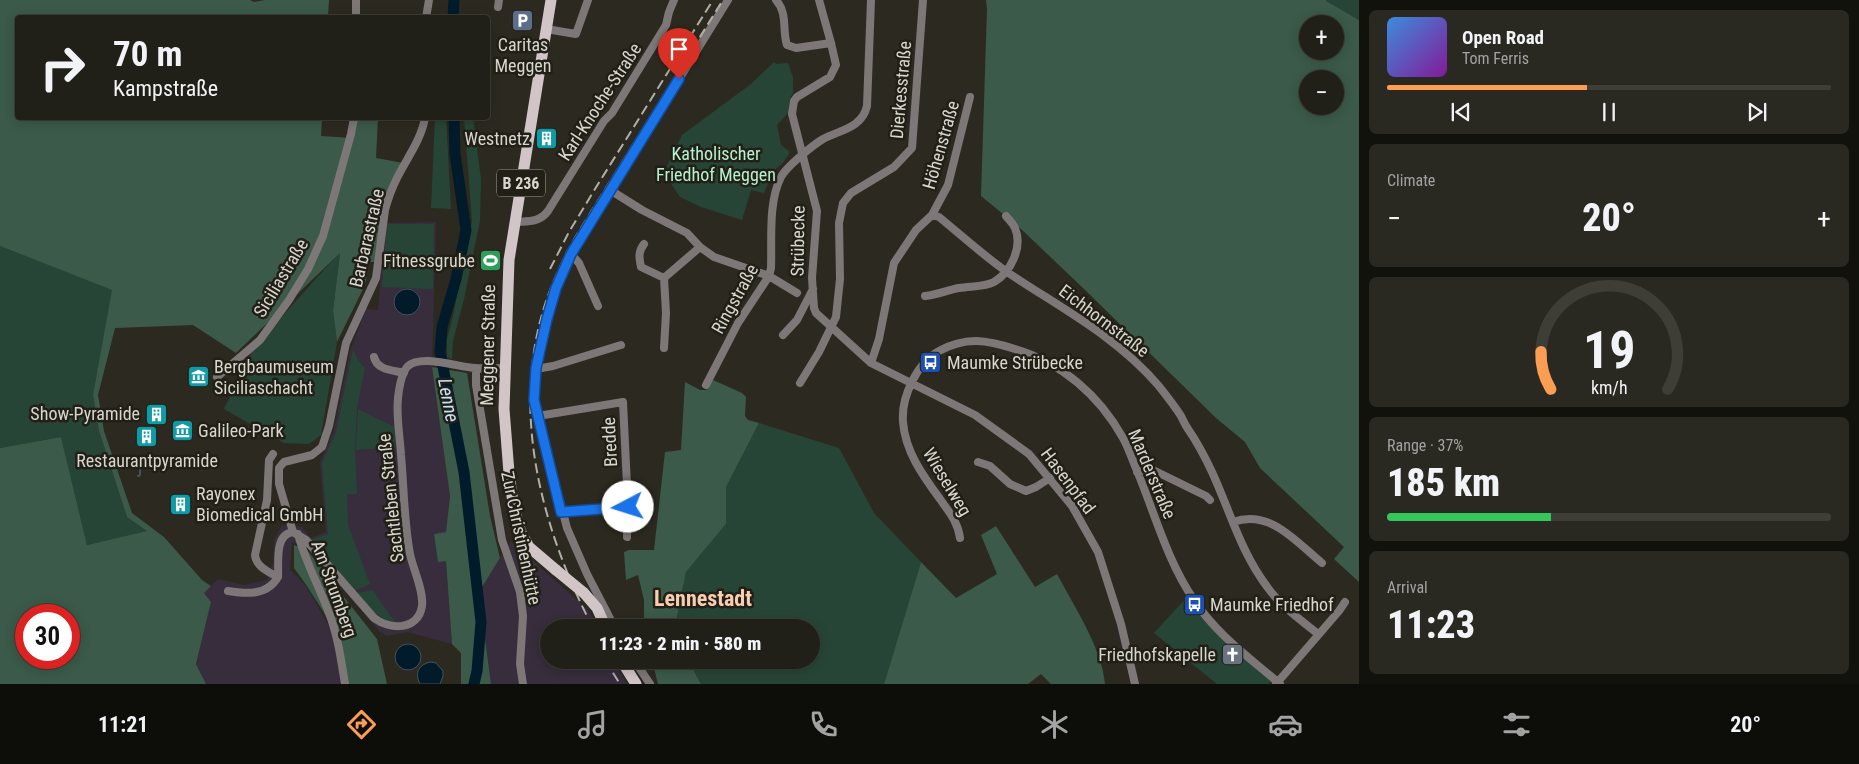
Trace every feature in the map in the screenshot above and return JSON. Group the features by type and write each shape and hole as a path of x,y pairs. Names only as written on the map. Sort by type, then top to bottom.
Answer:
{"main road":[{"name":"Meggener Straße","path":"551,0 507,281 504,409 506,453 520,533 529,547 584,593 597,608 602,619"},
{"path":"627,669 636,684"}],"street":[{"path":"356,0 356,15"},
{"path":"426,15 429,0"},
{"path":"546,29 576,34 588,0"},
{"name":"Karl-Knoche-Straße","path":"515,222 537,221 548,212 666,26 674,0"},
{"path":"610,619 587,574 561,512 534,400 536,368 556,288 571,254 728,0"},
{"path":"776,0 782,6 784,12 787,45 796,48 831,43 819,0"},
{"name":"Ringstraße","path":"706,385 738,323 769,276 771,268 773,196 782,175 813,146 851,127 860,121 865,114 867,106 871,0"},
{"name":"Dierkesstraße","path":"800,383 819,352 836,317 839,300 840,256 838,223 843,203 851,193 894,167 912,148 923,0"},
{"name":"Strübecke","path":"831,43 836,65 830,76 797,97 794,101 792,114 817,210 812,278 814,308 831,327 870,363 912,383"},
{"name":"Höhenstraße","path":"870,363 879,339 894,263 916,230 932,215 948,185 970,97"},
{"name":"Siciliastraße","path":"217,377 260,340 280,314 308,268 323,236 354,120"},
{"name":"Barbarastraße","path":"296,533 279,484 279,468 284,462 312,455 322,447 346,344 376,278 383,222 388,200 397,178 418,141 424,120"},
{"path":"610,190 642,210 687,233 700,247 714,257 769,276 797,293"},
{"name":"Eichhornstraße","path":"932,215 938,217 1006,271 1085,321 1118,346 1152,379 1194,436 1212,472 1246,554 1268,588 1318,634"},
{"path":"925,296 941,294 957,288 992,284 1006,271 1016,254 1017,234 1015,226 1006,216"},
{"path":"644,244 638,256 641,267 664,278"},
{"path":"664,278 700,247"},
{"path":"571,254 579,263 598,306"},
{"path":"664,278 666,313 664,348"},
{"path":"783,335 797,320 813,289"},
{"name":"Marderstraße","path":"912,383 920,367 927,359 936,352 961,341 989,342 1028,353 1067,374 1104,410 1123,438 1172,560 1194,600 1217,629 1278,683"},
{"path":"536,368 553,366 621,345"},
{"path":"374,357 380,367 404,373 407,367 413,363 430,361 472,368 505,368"},
{"name":"Zur Christinenhütte","path":"472,368 502,540 520,592 523,616 520,664 523,684"},
{"name":"Sachtleben Straße","path":"296,533 306,540 374,618 381,623 396,627 403,626 414,620 420,613 422,598 409,546 397,406 404,373"},
{"name":"Hasenpfad","path":"912,383 975,416 1002,433 1029,454 1072,506 1098,552 1110,584 1135,684"},
{"name":"Wieselweg","path":"912,383 903,413 904,433 908,445 926,478 956,523 960,538"},
{"name":"Bredde","path":"538,416 623,402 628,507 627,537"},
{"path":"273,454 269,460 267,500 263,526 255,555 259,565 278,577"},
{"path":"978,462 990,466 1010,484 1026,490 1036,487 1050,478"},
{"path":"1137,472 1153,470 1206,496 1210,500"},
{"path":"561,512 628,507"},
{"path":"1233,522 1244,518 1264,520 1280,529 1322,563"},
{"path":"228,590 255,593 269,587 278,577 281,539 285,534 296,533"},
{"name":"Am Strumberg","path":"296,533 329,613 340,652 345,684"},
{"path":"1278,683 1345,602"},
{"path":"640,669 650,684"}],"shaded area":[{"path":"436,222 432,367 450,496 446,532 434,534 438,561 446,560 452,644 407,632 387,636 380,632 306,546 292,542 290,570 306,586 334,635 342,684 206,684 196,664 211,602 204,593 218,579 244,585 267,580 273,562 274,540 282,525 302,527 311,538 326,532 320,462 334,430 350,351 366,309 378,310 385,223"},
{"path":"511,541 590,612 593,619 540,619 540,669 618,669 627,684 491,684 479,592"}],"green space":[{"path":"0,0 250,0 254,2 265,0 329,0 328,15 15,15 15,120 322,120 321,136 352,138 354,120 378,120 376,158 403,163 385,198 378,262 370,262 365,285 337,342 333,311 340,253 236,353 193,325 115,328 98,395 104,431 132,513 164,537 202,580 211,586 204,593 211,602 196,664 206,684 0,684 0,448 61,437 87,545 147,531 127,517 99,431 93,395 112,290 0,246"},
{"path":"986,0 1326,0 1359,20 1359,582 1334,559 1344,547 1260,468 1245,442 1216,418 1020,228 981,196"},
{"path":"1359,0 1359,20 1325,1"},
{"name":"Katholischer Friedhof Meggen","path":"774,62 777,64 788,63 793,77 793,93 790,98 789,112 777,125 781,145 790,152 783,163 773,171 764,193 751,190 742,220 701,207 680,197 670,182 667,166 682,135 751,84"},
{"path":"435,120 446,120 451,209 431,208"},
{"path":"464,120 473,120 481,179 480,221 464,299 453,341 452,359 447,357 447,339 472,221"},
{"path":"387,224 434,224 433,289 382,287"},
{"path":"0,246 113,290 93,395 99,431 127,517 148,531 87,545 61,437 0,448"},
{"path":"340,252 333,311 337,342 321,435 309,444 284,443 224,409 254,348"},
{"path":"353,349 358,360 365,368 357,408 355,449 357,494 347,494 348,525 370,584 354,591 311,540 328,534 322,463 336,432"},
{"path":"432,367 467,373 490,516 500,558 479,592 491,684 461,684 461,653 452,644 446,561 438,562 434,534 446,532 450,496"},
{"path":"713,380 742,393 746,397 745,416 748,420 759,423 726,487 726,524 686,572 677,619 644,619 644,600 638,575 626,580 624,552 629,550 654,550 665,452 681,450 685,382 700,390 707,390"},
{"path":"358,409 394,427 395,447 356,450"},
{"path":"759,423 839,448 874,513 921,562 884,684 701,684 693,669 820,669 820,619 677,619 686,572 726,524 726,487"},
{"path":"996,526 1035,587 1057,574 1093,642 1103,670 1105,684 1051,684 1041,674 1028,684 884,684 921,562 956,598 997,574 981,535"},
{"path":"294,545 307,550 377,639 387,684 347,684 338,635 294,568"},
{"path":"373,590 396,623 379,615 356,593"},
{"path":"1187,597 1208,624 1272,681 1269,684 1217,684 1154,633"},
{"path":"654,669 693,669 701,684 658,684"}],"water":[{"path":"407,289 416,293 420,302 416,311 407,315 398,311 394,302 398,293"},
{"path":"408,644 417,648 421,657 417,666 408,670 399,666 395,657 399,648"},
{"path":"431,662 436,663 443,671 440,684 420,684 418,680 419,670 423,665"}],"waterway":[{"name":"Lenne","path":"453,15 454,0"},
{"name":"Lenne","path":"454,120 455,154 466,230 456,279 442,327 440,352 464,472 481,622 477,671 474,684"},
{"path":"138,476 140,475 140,467 146,461"}],"railway":[{"path":"550,269 569,232 595,189 713,0"},
{"path":"589,619 562,559 550,523 540,486 533,448 530,410 531,373 537,335 552,284 576,236 723,0"},
{"path":"611,669 620,684"}],"place":[{"name":"Caritas Meggen","path":"523,20"},
{"name":"Westnetz","path":"546,139"},
{"name":"Fitnessgrube","path":"491,261"},
{"name":"Maumke Strübecke","path":"931,363"},
{"name":"Bergbaumuseum Siciliaschacht","path":"198,377"},
{"name":"Show-Pyramide","path":"156,414"},
{"name":"Galileo-Park","path":"182,431"},
{"name":"Restaurantpyramide","path":"147,436"},
{"name":"Rayonex Biomedical GmbH","path":"180,504"},
{"name":"Maumke Friedhof","path":"1194,605"},
{"name":"Friedhofskapelle","path":"1232,655"}],"district":[{"name":"Lennestadt","path":"703,598"}],"route":[{"path":"628,507 561,512 534,400 536,368 556,288 571,254 679,79"}]}
